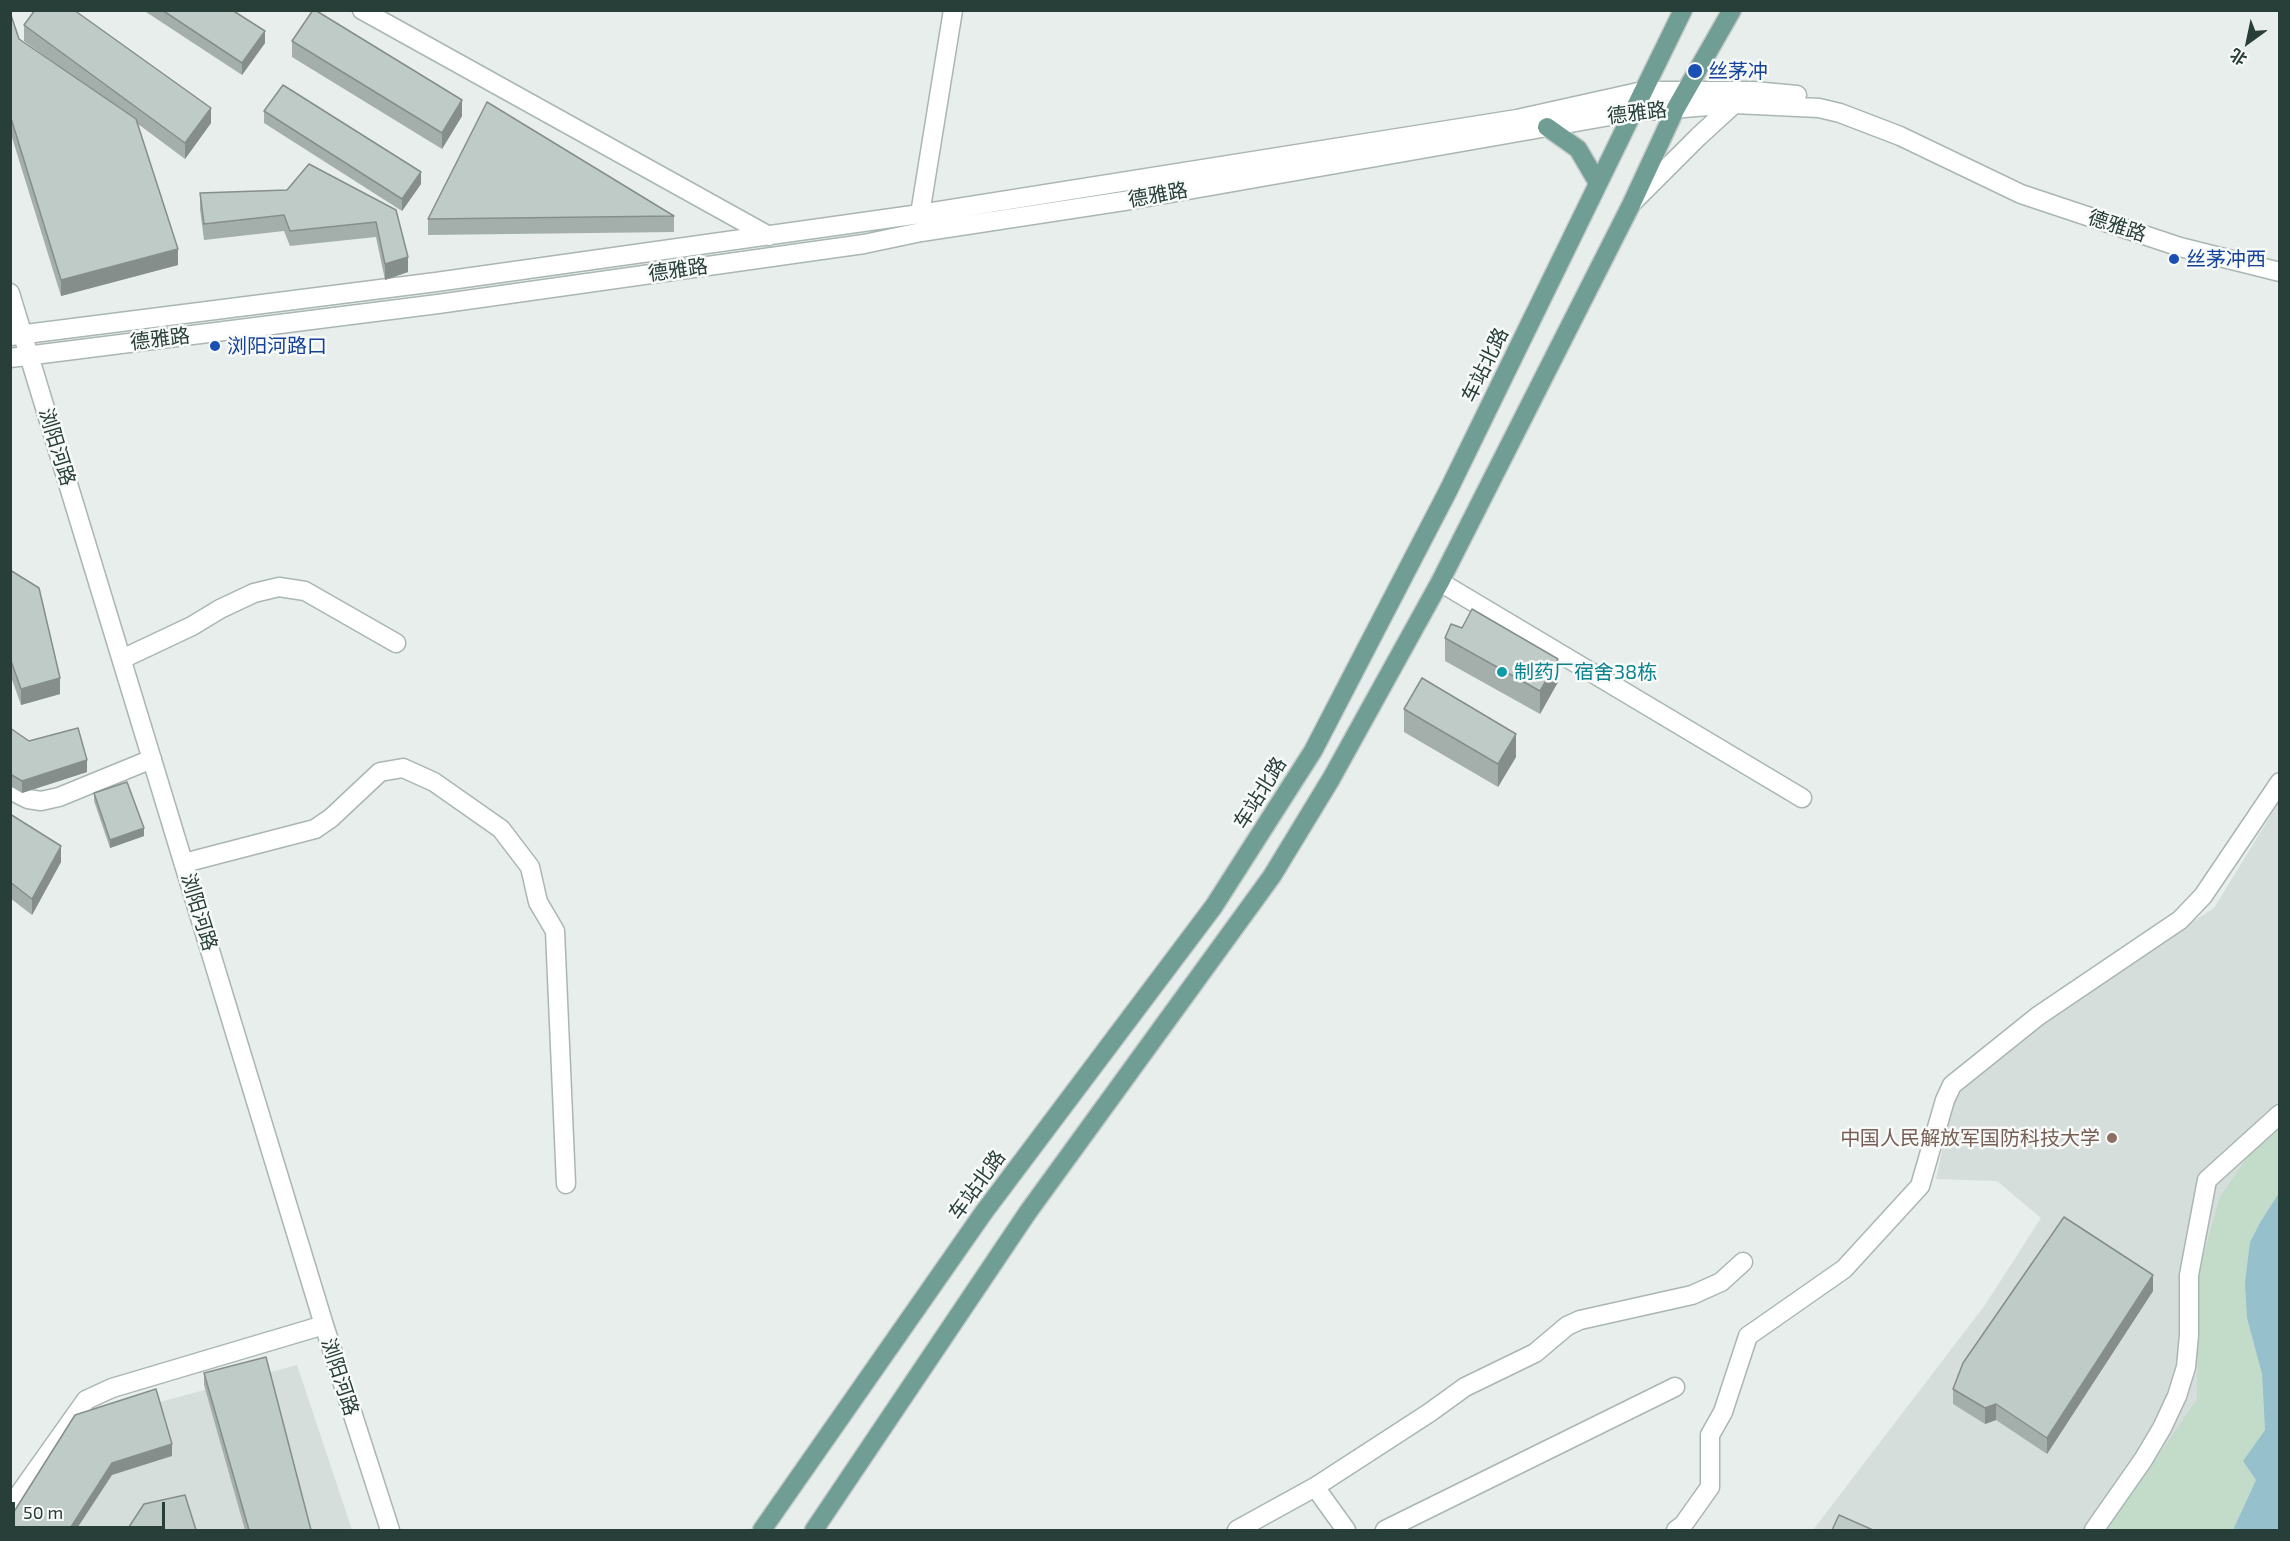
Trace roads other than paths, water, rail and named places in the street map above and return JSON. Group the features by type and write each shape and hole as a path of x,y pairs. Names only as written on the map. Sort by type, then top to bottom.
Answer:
{"main road":[{"name":"车站北路","path":"762,1530 984,1212 1214,906 1313,751 1448,491 1683,10"},
{"path":"813,1530 1028,1212 1272,876 1331,779 1440,582 1631,205 1676,108 1732,10"},
{"path":"1547,127 1578,149 1598,183"}],"street":[{"path":"362,10 770,236"},
{"path":"920,214 953,10"},
{"name":"德雅路","path":"17,335 436,282 920,214 1518,119 1643,91 1753,91 1843,102 1906,126 2025,184 2186,237 2280,259"},
{"path":"1631,205 1734,104"},
{"name":"德雅路","path":"19,357 438,304 864,244 921,232 1136,199 1633,112 1734,104 1819,108 1840,113 1892,132 2021,194 2180,247 2280,272"},
{"name":"浏阳河路","path":"10,292 19,357 122,659 324,1325 390,1530"},
{"path":"1440,582 1802,798"},
{"path":"122,659 254,593 279,587 304,591 396,643"},
{"path":"10,790 28,799 41,801 59,797 152,759"},
{"path":"184,863 315,829 331,818 380,772 403,768 434,782 501,829 530,867 538,902 555,931 566,1184"},
{"path":"1676,1530 1683,1525 1710,1487 1710,1436 1723,1412 1748,1336 1844,1269 1920,1186 1945,1100 1952,1085 2038,1016 2180,920 2203,896 2280,782"},
{"path":"2094,1530 2143,1460 2177,1396 2186,1367 2189,1335 2189,1275 2207,1180 2280,1114"},
{"path":"1236,1530 1315,1487 1465,1387 1536,1353 1567,1326 1580,1320 1692,1295 1720,1282 1743,1262"},
{"path":"10,1507 86,1400 112,1388 324,1325"},
{"path":"1385,1530 1676,1387"},
{"path":"1315,1487 1346,1530"}],"water":[{"path":"2279,1193 2279,1530 2233,1530 2256,1480 2243,1461 2265,1430 2262,1374 2247,1318 2245,1282 2250,1242"}],"place":[{"name":"丝茅冲","path":"1695,71"},
{"name":"丝茅冲西","path":"2174,259"},
{"name":"浏阳河路口","path":"215,346"},
{"name":"制药厂宿舍38栋","path":"1502,672"},
{"name":"中国人民解放军国防科技大学","path":"2112,1138"}]}
